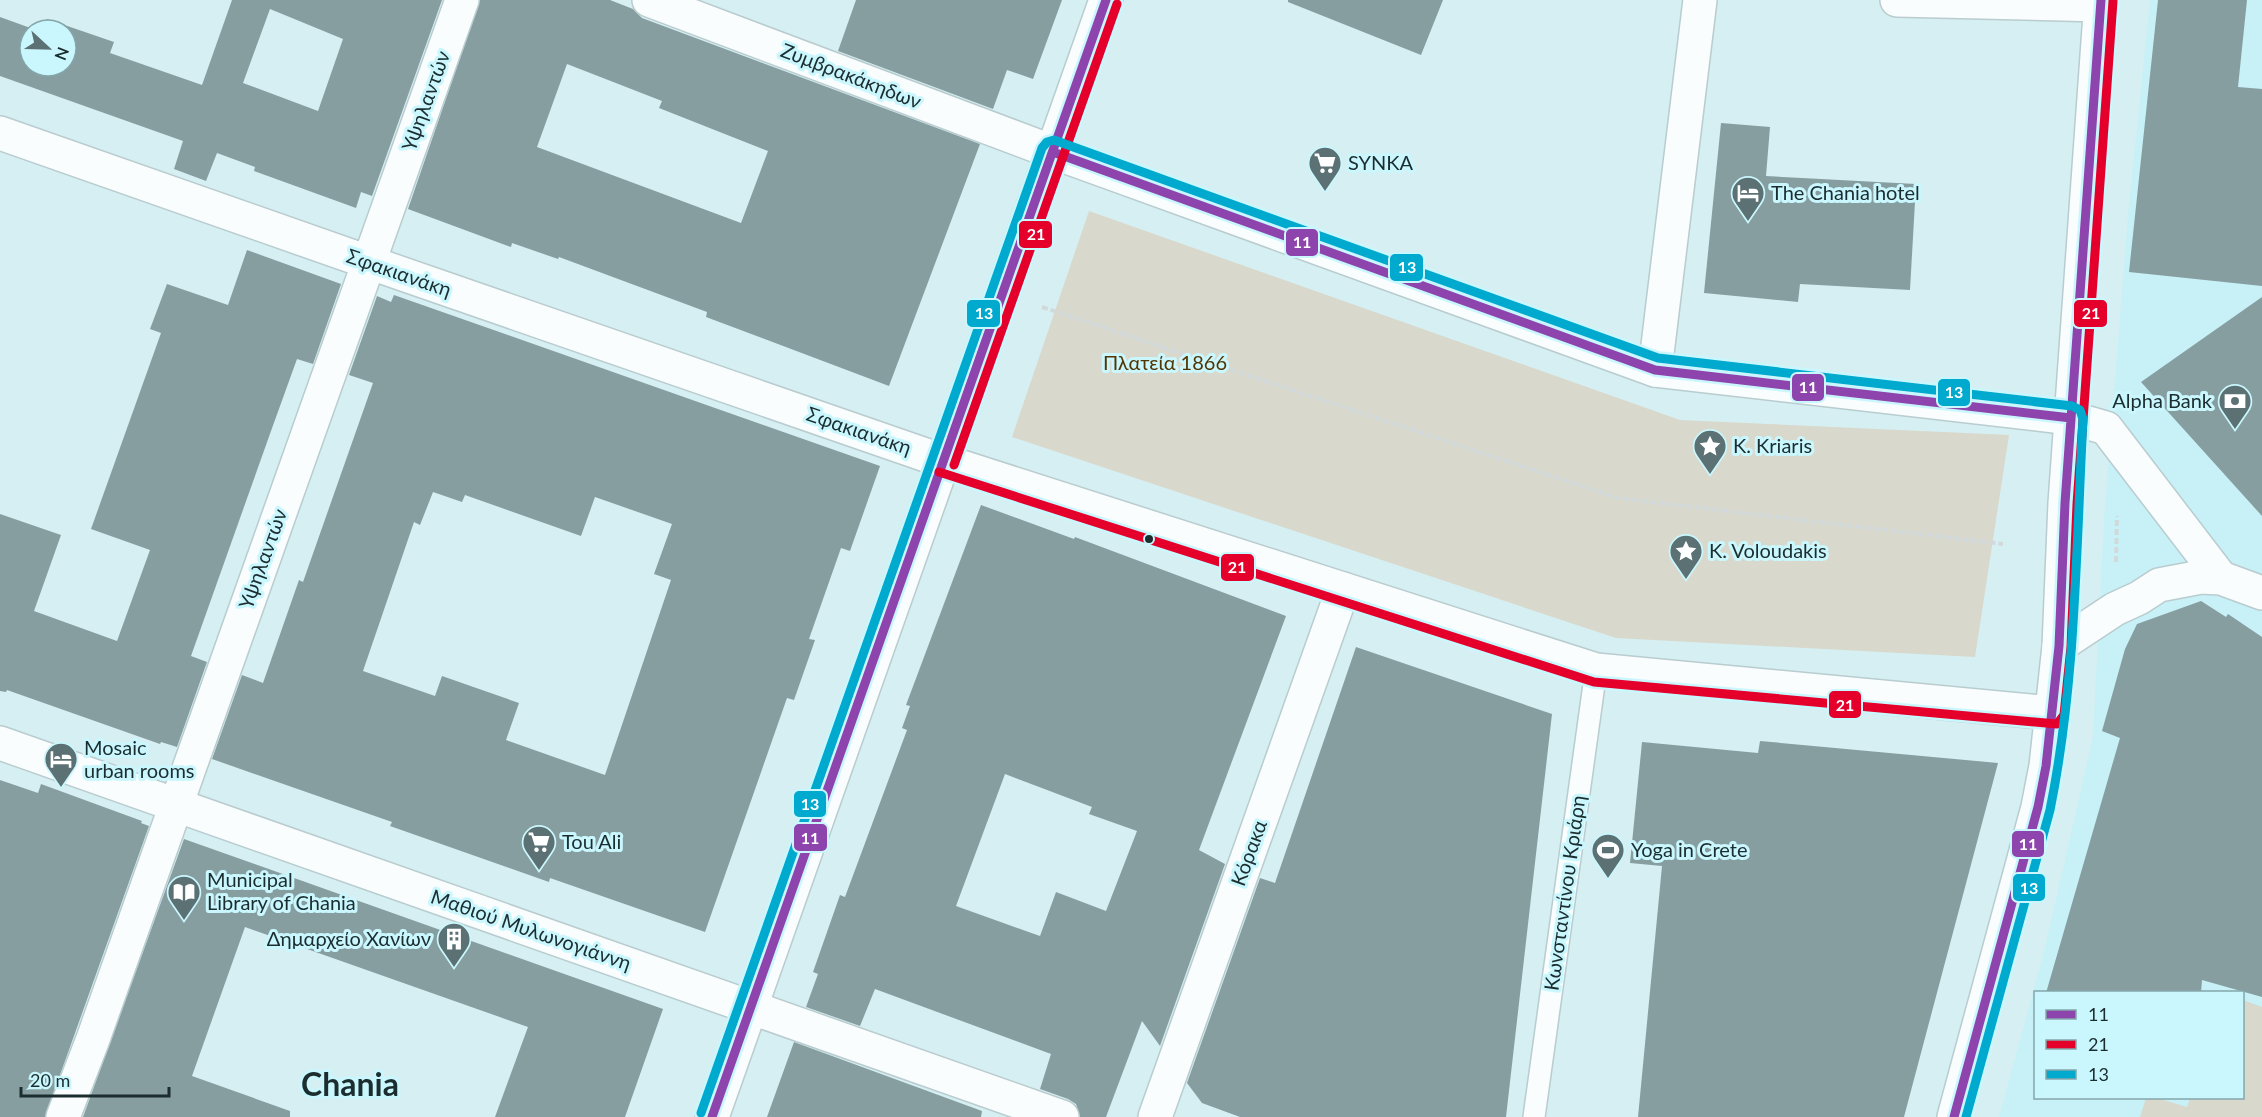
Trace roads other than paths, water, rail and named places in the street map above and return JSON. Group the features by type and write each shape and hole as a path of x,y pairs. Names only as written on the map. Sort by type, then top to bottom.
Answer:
{"street":[{"name":"Υψηλαντών","path":"63,1117 93,1039 462,0"},
{"name":"Ζυμβρακάκηδων","path":"650,0 1053,152 1655,370 2071,418 2106,428 2221,578"},
{"path":"712,1117 1106,0"},
{"path":"1655,370 1700,0"},
{"path":"1897,0 2101,3 2071,418 2059,646 2046,766 2038,807 1954,1117"},
{"name":"Σφακιανάκη","path":"0,133 944,461 1596,670 2052,713"},
{"path":"2059,646 2115,609 2139,598 2159,585 2201,577 2221,578 2262,592"},
{"name":"Κόρακα","path":"1155,1117 1343,589"},
{"name":"Μαθιού Μυλωνογιάννη","path":"0,743 1062,1117"}],"lane":[{"name":"Κωνσταντίνου Κριάρη","path":"1534,1117 1596,670"}],"place":[{"name":"SYNKA","path":"1325,192"},
{"name":"The Chania hotel","path":"1748,222"},
{"name":"Alpha Bank","path":"2235,430"},
{"name":"K. Kriaris","path":"1710,475"},
{"name":"K. Voloudakis","path":"1686,580"},
{"name":"Mosaic urban rooms","path":"61,788"},
{"name":"Tou Ali","path":"539,871"},
{"name":"Yoga in Crete","path":"1608,879"},
{"name":"Municipal Library of Chania","path":"184,921"},
{"name":"Δημαρχείο Χανίων","path":"454,968"}],"district":[{"name":"Chania","path":"350,1085"}],"park label":[{"name":"Πλατεία 1866","path":"1165,363"}]}
